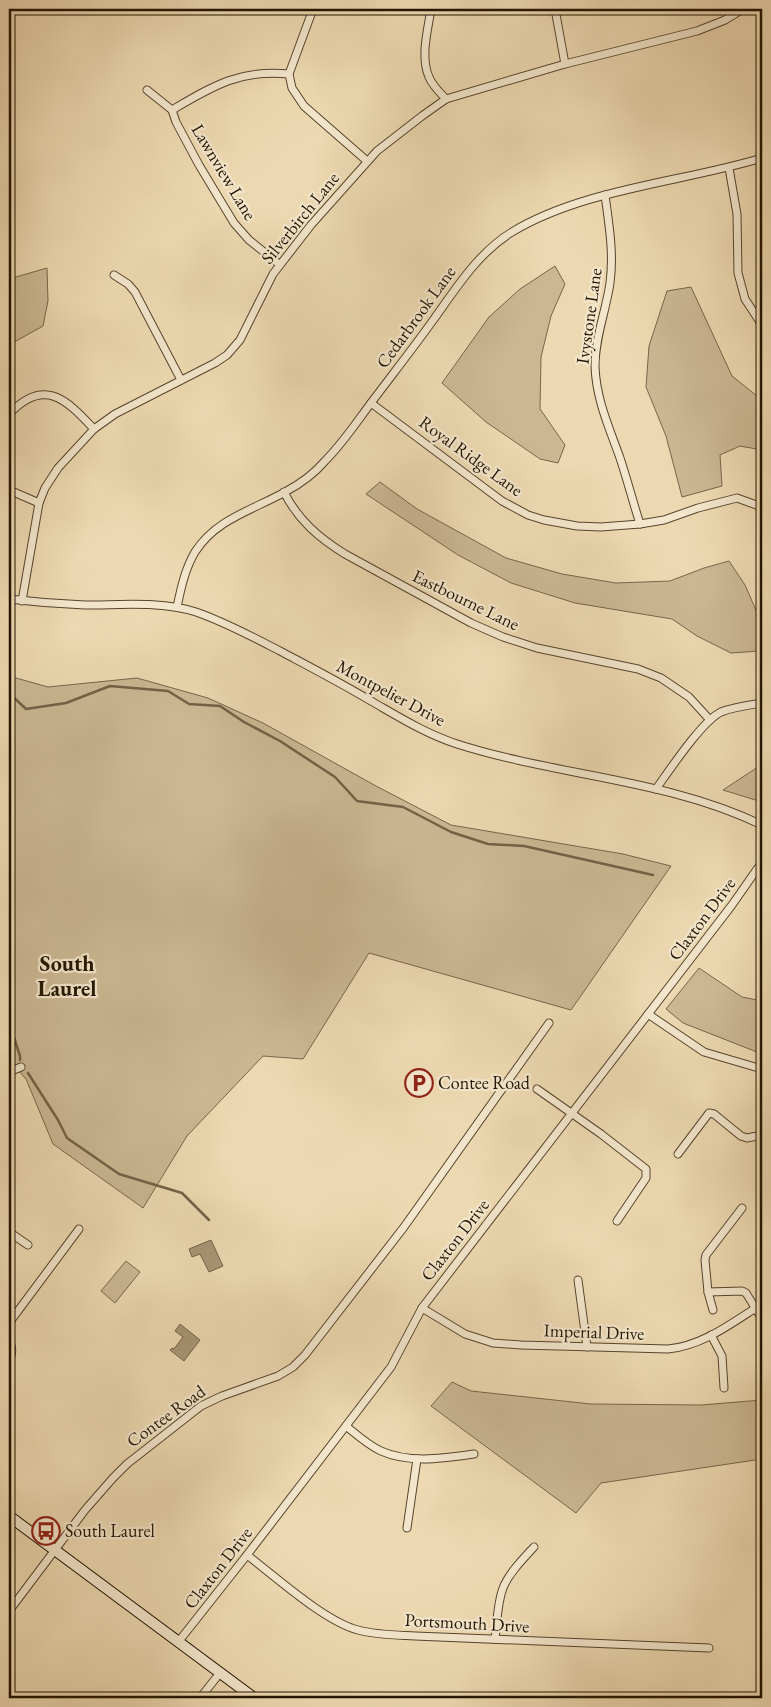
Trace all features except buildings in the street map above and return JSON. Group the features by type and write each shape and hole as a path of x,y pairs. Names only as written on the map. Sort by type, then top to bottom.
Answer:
{"street":[{"path":"313,9 289,74 292,88 304,106 367,161"},
{"path":"431,9 425,58 426,69 429,79 446,99"},
{"path":"555,9 565,64"},
{"name":"Silverbirch Lane","path":"22,601 39,503 45,488 58,468 94,429 115,414 216,363 234,348 246,329 268,281 279,264 367,161 393,137 446,99 565,64 697,31 726,20 743,9"},
{"path":"147,90 172,110 206,91 235,78 271,72 289,74"},
{"name":"Lawnview Lane","path":"172,110 176,122 199,165 234,223 249,240 279,264"},
{"name":"Cedarbrook Lane","path":"177,607 189,563 204,540 219,526 284,492 312,474 327,459 352,430 467,273 495,244 530,222 605,195 729,168 762,158"},
{"path":"729,168 737,214 738,273 745,299 762,326"},
{"name":"Ivystone Lane","path":"605,195 612,265 599,329 596,352 596,382 606,424 619,456 640,524"},
{"path":"114,275 128,284 135,292 181,380"},
{"path":"9,414 29,398 42,395 52,396 70,404 94,429"},
{"name":"Royal Ridge Lane","path":"372,403 502,501 528,514 560,524 600,527 640,524 664,520 698,508 737,498 762,507"},
{"path":"9,490 39,503"},
{"name":"Eastbourne Lane","path":"284,492 303,520 325,542 471,623 522,644 653,674 670,682 684,693 710,720"},
{"name":"Montpelier Drive","path":"9,599 45,603 177,607 197,612 239,630 420,729 446,740 492,755 656,789 733,813 762,825"},
{"path":"656,789 674,763 710,720 722,712 762,703"},
{"name":"Claxton Drive","path":"179,1641 392,1367 422,1308 752,879 762,862"},
{"path":"648,1014 704,1052 762,1069"},
{"name":"Contee Road","path":"9,1611 85,1510 112,1478 138,1455 201,1406 222,1396 278,1376 293,1367 305,1355 404,1227 548,1023"},
{"path":"9,1072 21,1068"},
{"path":"538,1089 646,1169 646,1178 617,1221"},
{"path":"678,1154 709,1113 714,1114 741,1136 747,1138 762,1135"},
{"path":"713,1310 708,1292 706,1255 742,1208"},
{"path":"9,1323 79,1229"},
{"path":"9,1232 28,1245"},
{"path":"578,1280 587,1347"},
{"path":"708,1292 742,1291 759,1306 762,1319"},
{"name":"Imperial Drive","path":"422,1308 465,1334 494,1343 657,1349 680,1348 697,1343 759,1306"},
{"path":"712,1335 722,1356 724,1388"},
{"path":"9,1337 12,1351 12,1356 9,1360"},
{"path":"346,1426 380,1451 396,1456 417,1459 474,1454"},
{"path":"407,1528 417,1459"},
{"path":"9,1516 254,1698"},
{"path":"495,1639 499,1600 503,1589 511,1575 534,1547"},
{"name":"Portsmouth Drive","path":"247,1555 324,1613 351,1628 382,1634 709,1648"},
{"path":"200,1698 220,1672"}],"shaded area":[{"path":"555,266 565,284 551,316 541,357 540,409 565,445 558,463 540,459 486,422 442,383 489,317 520,289"},
{"path":"47,268 48,301 43,326 9,345 9,279"},
{"path":"691,287 732,376 762,400 762,450 740,446 720,455 722,486 682,497 666,436 646,387 649,346 667,291"},
{"path":"380,482 417,509 506,558 562,574 616,583 670,581 729,561 745,585 762,624 759,651 731,653 697,636 672,619 575,603 511,583 458,555 366,494"},
{"path":"9,676 48,687 137,678 208,698 263,723 451,825 623,854 671,866 571,1010 369,953 303,1059 263,1056 187,1136 143,1208 53,1144 26,1079 9,1060"},
{"path":"761,765 762,802 723,790"},
{"path":"699,968 742,997 762,1001 762,1054 683,1023 666,1009"},
{"path":"211,1240 223,1266 209,1272 200,1254 192,1257 189,1249"},
{"path":"126,1261 140,1272 115,1303 101,1291"},
{"path":"180,1324 200,1340 184,1361 170,1350 174,1349 183,1337 175,1331"},
{"path":"452,1382 471,1391 591,1404 701,1405 762,1400 762,1459 601,1483 576,1513 431,1406"},
{"path":"559,1694 698,1696 698,1698 559,1698"}],"waterway":[{"path":"9,693 26,709 66,703 110,686 168,691 189,704 220,706 244,722 280,741 335,777 357,801 403,807 451,832 488,844 524,846 653,875"},
{"path":"9,1022 20,1060"},
{"path":"28,1073 58,1120 67,1138 119,1174 182,1193 209,1220"}],"place":[{"name":"Contee Road","path":"419,1083"},
{"name":"South Laurel","path":"46,1531"}],"district":[{"name":"South Laurel","path":"67,976"}]}
